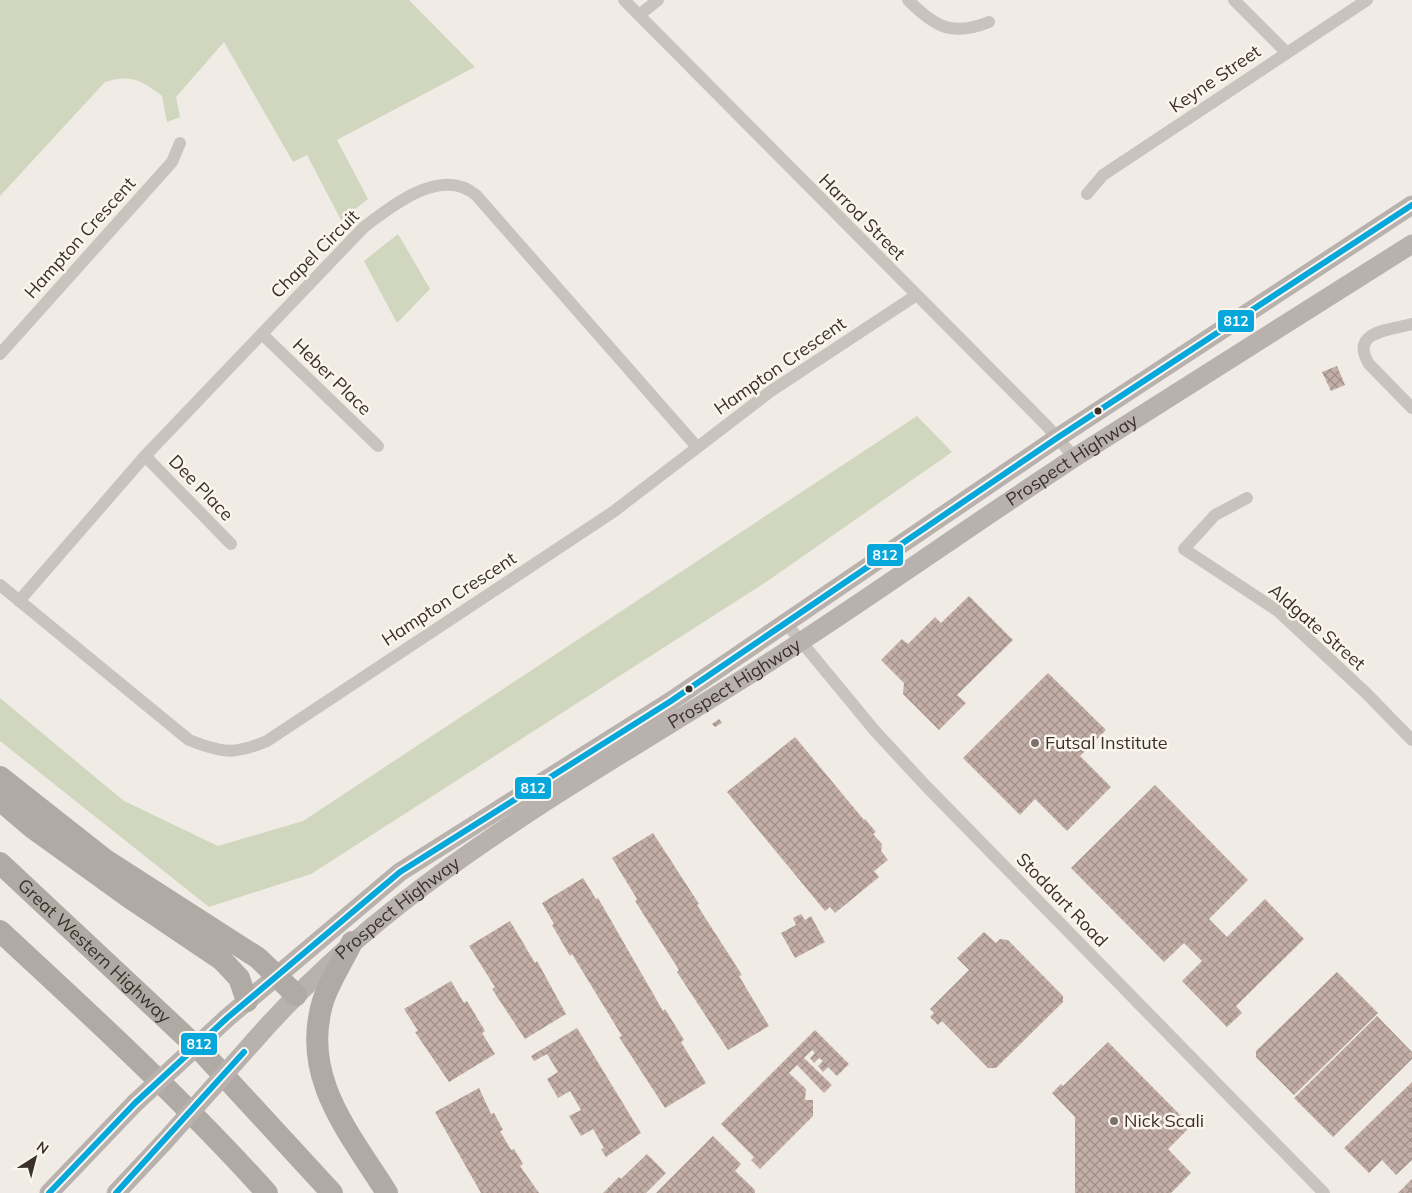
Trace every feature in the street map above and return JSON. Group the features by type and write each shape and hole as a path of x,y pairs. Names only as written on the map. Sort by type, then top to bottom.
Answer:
{"highway":[{"path":"0,777 104,859 258,958 296,995"},
{"path":"0,800 33,828 132,900 222,960 239,978 247,1001"},
{"name":"Great Western Highway","path":"0,863 204,1054 332,1193"},
{"path":"0,931 132,1054 225,1146 267,1193"},
{"path":"352,942 331,981 322,1006 317,1033 318,1064 332,1103 387,1193"}],"main road":[{"name":"Prospect Highway","path":"49,1193 135,1103 227,1018 400,872 671,701 1057,438 1412,205"},
{"name":"Prospect Highway","path":"116,1193 296,995 352,942 420,888 517,821 800,642 1075,458 1412,244"}],"street":[{"name":"Harrod Street","path":"624,0 1075,458"},
{"path":"639,15 658,0"},
{"path":"908,0 934,23 953,30 971,29 989,22"},
{"path":"1234,0 1286,52"},
{"name":"Keyne Street","path":"1087,194 1103,175 1367,0"},
{"name":"Hampton Crescent","path":"0,354 172,162 180,143"},
{"name":"Chapel Circuit","path":"19,601 145,456 364,227 382,213 427,189 447,183 467,187 476,195 697,447"},
{"name":"Hampton Crescent","path":"0,585 189,740 216,750 245,750 267,741 613,512 771,390 915,296"},
{"path":"1412,324 1374,333 1367,338 1363,347 1364,357 1369,364 1412,408"},
{"name":"Heber Place","path":"262,334 378,446"},
{"name":"Dee Place","path":"145,456 231,544"},
{"name":"Aldgate Street","path":"1247,498 1215,514 1184,549 1278,611 1366,693 1412,740"},
{"name":"Stoddart Road","path":"785,622 875,731 925,785 1324,1193"}],"green space":[{"path":"0,0 409,0 475,67 337,140 368,199 341,220 307,155 293,162 224,42 176,97 180,117 167,122 162,96 142,82 122,79 105,82 0,196"},
{"path":"398,234 430,289 397,323 364,261"},
{"path":"917,416 952,452 769,580 311,874 209,907 0,741 0,698 124,801 218,846 303,821"}],"building":[{"path":"1337,366 1345,385 1331,391 1322,372"},
{"path":"969,596 1013,640 957,695 966,703 939,730 903,694 904,683 881,660 902,639 908,644 935,617 941,623"},
{"name":"Futsal Institute","path":"1048,673 1106,730 1080,756 1111,787 1067,831 1035,799 1020,815 963,758"},
{"path":"719,719 722,723 715,727 712,724"},
{"path":"795,737 876,832 873,834 882,844 881,851 888,860 874,871 879,877 835,913 830,907 825,911 727,792"},
{"path":"1155,785 1248,880 1209,919 1227,937 1265,899 1304,939 1236,1006 1242,1013 1227,1027 1182,981 1202,961 1184,943 1164,962 1071,868"},
{"path":"653,833 742,975 739,976 769,1026 728,1050 677,972 679,970 635,901 637,899 612,858"},
{"path":"583,878 596,899 598,898 663,1011 665,1009 684,1040 681,1042 706,1083 665,1108 619,1037 622,1036 572,954 570,956 542,903"},
{"path":"801,914 805,920 811,916 825,942 795,958 781,933 796,925 793,918"},
{"path":"510,921 535,963 537,961 566,1014 525,1039 492,989 495,987 469,946"},
{"path":"984,932 996,943 1000,939 1008,940 1063,996 1063,1002 996,1068 988,1068 942,1021 938,1025 930,1017 934,1013 930,1009 969,970 957,958"},
{"path":"1337,972 1378,1013 1294,1095 1256,1057 1256,1051"},
{"path":"451,981 464,1003 467,1001 485,1031 482,1033 495,1054 449,1082 415,1032 418,1031 404,1009"},
{"path":"1377,1016 1412,1052 1412,1059 1333,1137 1294,1098"},
{"path":"577,1028 641,1133 606,1157 601,1149 604,1148 593,1129 581,1136 569,1116 581,1110 570,1091 558,1098 547,1079 558,1072 547,1054 534,1061 531,1056"},
{"path":"815,1030 849,1064 837,1076 828,1067 823,1072 818,1066 823,1061 819,1058 814,1063 810,1058 815,1053 812,1050 804,1058 832,1085 824,1093 797,1065 789,1073 806,1089 805,1100 813,1100 813,1116 760,1169 751,1160 754,1157 721,1124"},
{"path":"1108,1042 1191,1126 1168,1149 1191,1173 1171,1193 1075,1193 1075,1117 1052,1093 1061,1084 1063,1086"},
{"path":"1412,1082 1412,1160 1396,1175 1382,1160 1369,1173 1344,1148"},
{"path":"479,1088 491,1114 494,1113 503,1130 500,1131 511,1150 514,1149 523,1164 520,1166 539,1193 481,1193 435,1112"},
{"path":"713,1136 741,1164 735,1171 755,1190 755,1193 656,1193"},
{"path":"647,1154 666,1173 646,1193 603,1193 619,1177 621,1179"},
{"path":"1412,1179 1412,1193 1398,1193"}],"transit line":[{"name":"812","path":"49,1193 135,1103 227,1018 400,872 671,701 1057,438 1412,205"},
{"name":"812","path":"116,1193 244,1052"}],"place":[{"name":"Futsal Institute","path":"1035,743"},
{"name":"Nick Scali","path":"1114,1121"}]}
